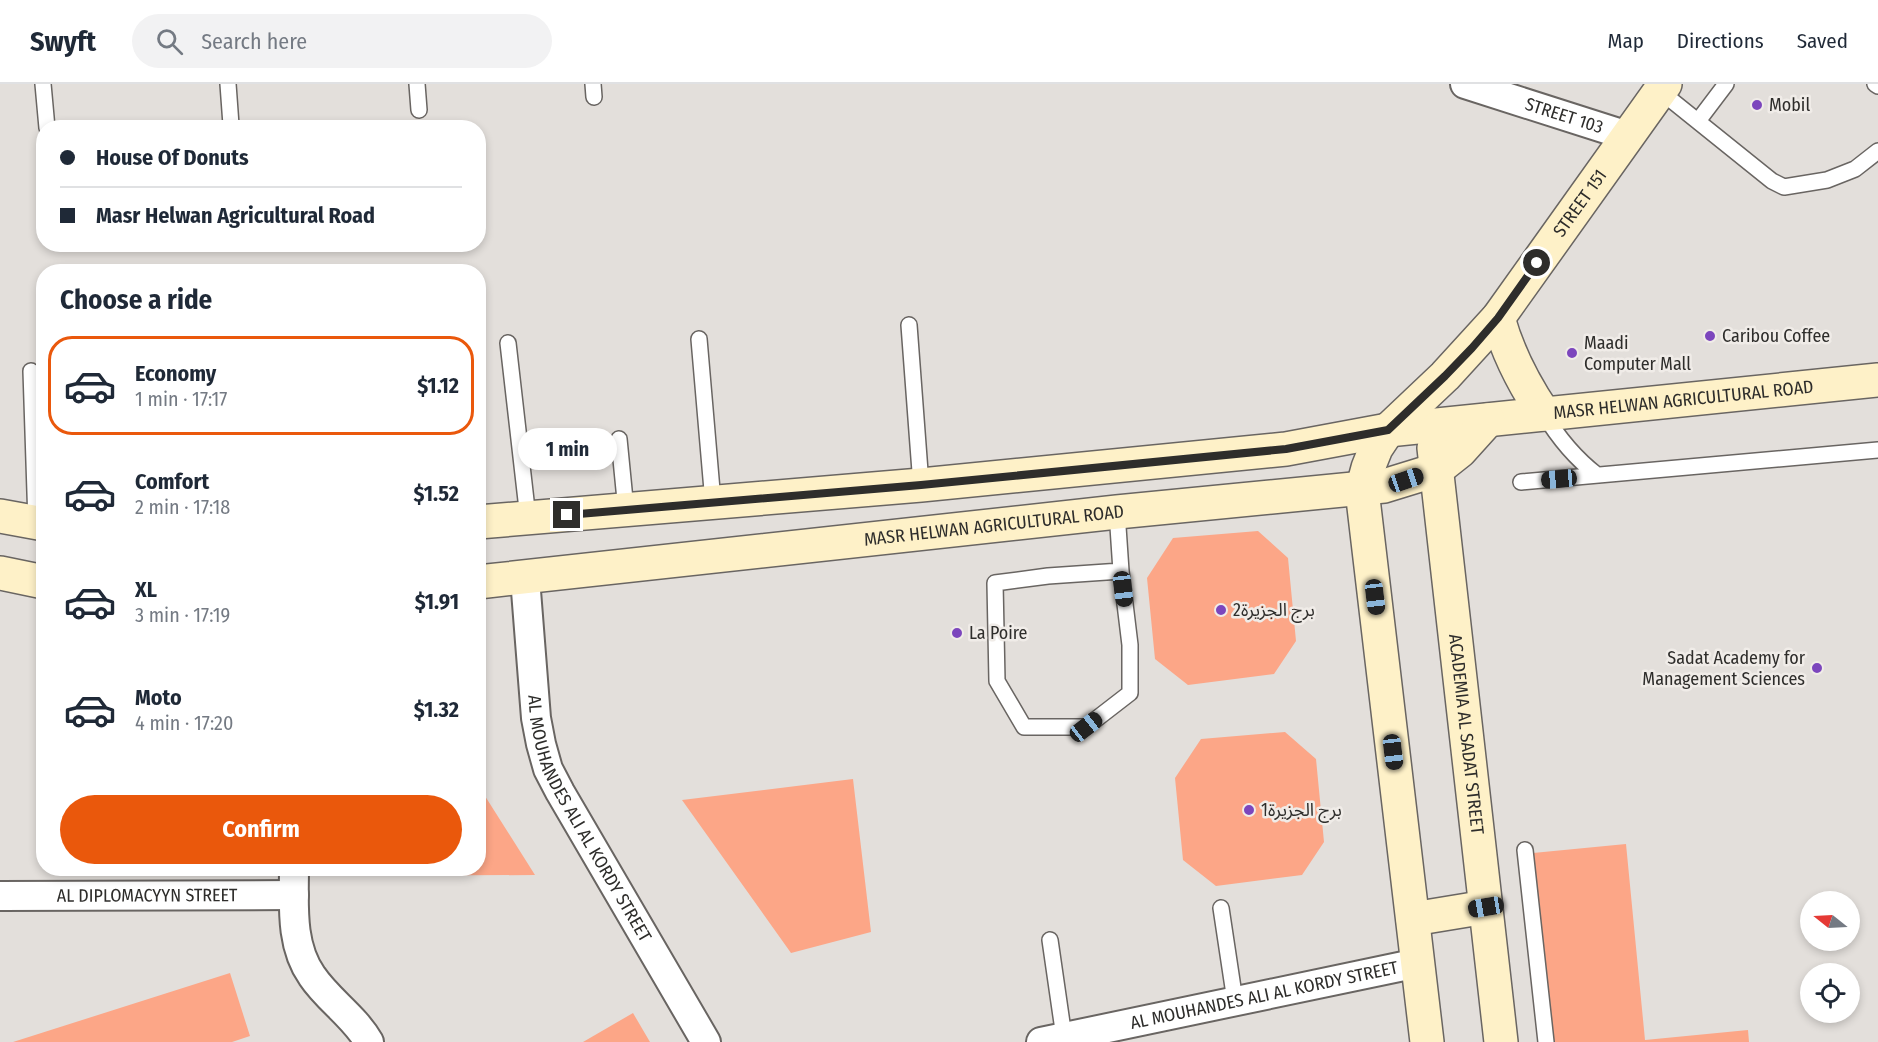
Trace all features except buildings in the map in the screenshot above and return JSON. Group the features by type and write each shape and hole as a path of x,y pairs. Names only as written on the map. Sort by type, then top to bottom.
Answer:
{"main road":[{"name":"STREET 151","path":"1362,490 1376,448 1388,430 1445,376 1498,318 1663,88"},
{"path":"1498,318 1516,369 1544,414"},
{"name":"MASR HELWAN AGRICULTURAL ROAD","path":"486,521 921,485 1286,449 1388,430 1878,380"},
{"name":"MASR HELWAN AGRICULTURAL ROAD","path":"486,581 1117,512 1362,490 1384,486 1436,470 1460,451 1488,420"},
{"name":"ACADEMIA AL SADAT STREET","path":"1432,425 1501,1042"},
{"path":"1362,490 1428,1042"},
{"path":"0,516 36,523"},
{"path":"0,573 36,580"},
{"path":"1413,919 1486,907"}],"street":[{"name":"STREET 103","path":"1465,84 1628,136"},
{"name":"AL MOUHANDES ALI AL KORDY STREET","path":"525,578 536,718 548,769 706,1042"},
{"name":"AL DIPLOMACYYN STREET","path":"0,896 294,882"},
{"path":"294,882 297,942 303,960 312,976 345,1011 369,1042"},
{"name":"AL MOUHANDES ALI AL KORDY STREET","path":"1052,1040 1418,963"}],"lane":[{"path":"43,84 46,120"},
{"path":"228,84 231,120"},
{"path":"417,84 419,110"},
{"path":"1698,121 1726,84"},
{"path":"1663,88 1698,121 1772,181 1784,187 1827,180 1855,169 1878,151"},
{"path":"909,325 921,485"},
{"path":"699,339 713,502"},
{"path":"508,343 528,518"},
{"path":"31,371 36,456"},
{"path":"1544,414 1567,448 1597,475"},
{"path":"619,439 626,510"},
{"path":"1521,482 1878,450"},
{"path":"1117,512 1130,645 1130,693 1086,727 1024,727 997,681 995,584 1048,576 1121,571"},
{"path":"1525,850 1546,1042"},
{"path":"1221,908 1235,1001"},
{"path":"1050,940 1052,1040"}],"place":[{"name":"Mobil","path":"1757,105"},
{"name":"Caribou Coffee","path":"1710,336"},
{"name":"Maadi Computer Mall","path":"1572,353"},
{"name":"برج الجزيرة2","path":"1221,610"},
{"name":"La Poire","path":"957,633"},
{"name":"Sadat Academy for Management Sciences","path":"1817,668"},
{"name":"برج الجزيرة1","path":"1249,810"}],"route":[{"path":"567,515 921,485 1286,449 1388,430 1472,348 1498,318 1537,263"}]}
